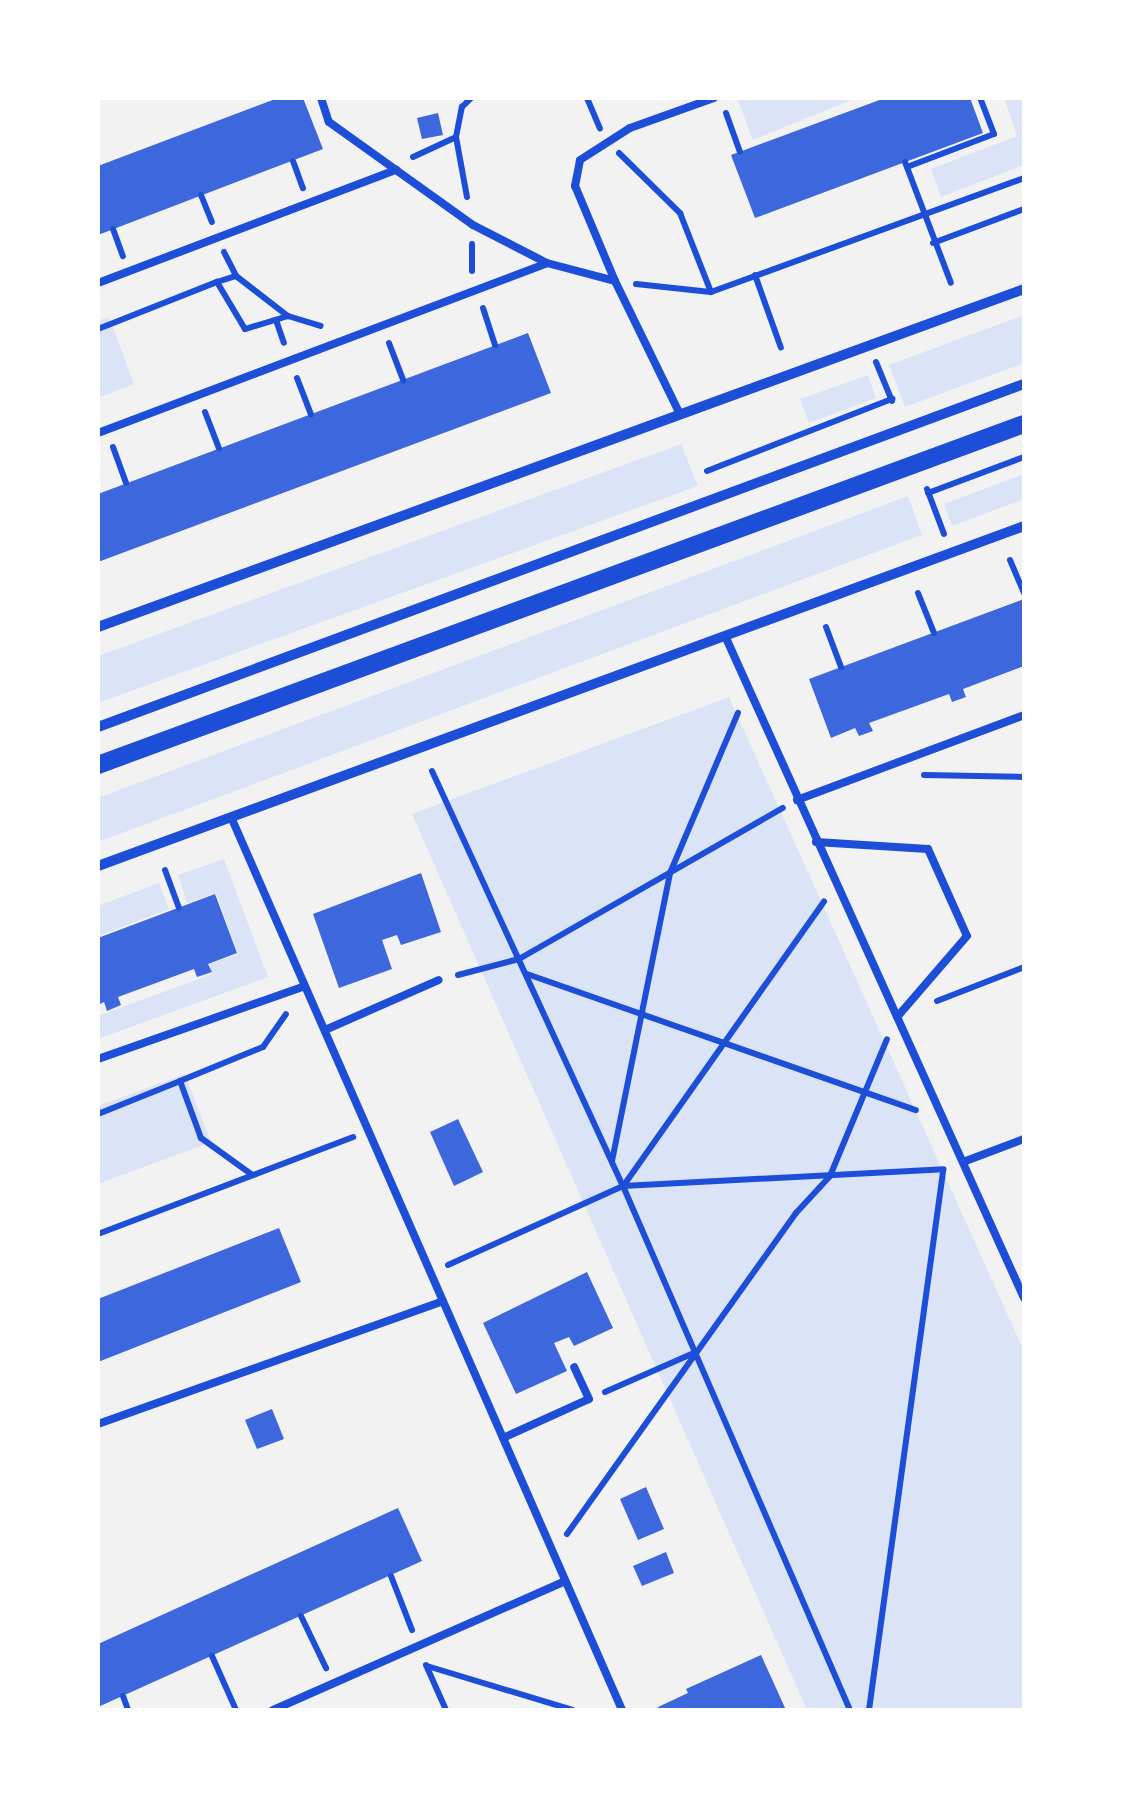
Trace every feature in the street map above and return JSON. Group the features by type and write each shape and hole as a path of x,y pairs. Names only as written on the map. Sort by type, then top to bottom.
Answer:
{"street":[{"path":"98,627 1024,289"},
{"path":"98,727 1024,384"},
{"path":"98,766 1024,424"},
{"path":"98,866 1024,526"}],"lane":[{"path":"321,98 329,122 473,225 547,263 615,281"},
{"path":"679,412 615,281 575,186 580,160 606,140 718,98"},
{"path":"98,283 396,170"},
{"path":"98,433 547,263"},
{"path":"726,638 1024,1298"},
{"path":"798,800 1024,715"},
{"path":"231,817 622,1710"},
{"path":"816,842 928,848 967,936 897,1017"},
{"path":"324,1030 439,980"},
{"path":"98,1059 305,986"},
{"path":"964,1162 1024,1139"},
{"path":"98,1424 443,1301"},
{"path":"503,1438 589,1399 574,1367"},
{"path":"273,1710 566,1581"}],"path":[{"path":"471,98 462,107 456,137 473,225 474,291 495,345"},
{"path":"587,98 606,140 680,212 711,292"},
{"path":"718,98 740,152"},
{"path":"951,284 906,165 994,134 980,98"},
{"path":"418,153 456,137"},
{"path":"615,281 711,292 1024,178"},
{"path":"934,243 1024,209"},
{"path":"755,275 781,348"},
{"path":"98,329 217,282 236,276 288,316 245,330 217,282"},
{"path":"383,326 402,380"},
{"path":"291,360 310,414"},
{"path":"707,470 893,403 876,362"},
{"path":"198,395 218,448"},
{"path":"108,430 126,483"},
{"path":"928,494 1024,458"},
{"path":"925,483 944,535"},
{"path":"1010,560 1024,593"},
{"path":"918,593 934,633"},
{"path":"826,626 841,667"},
{"path":"612,1162 670,873 748,689"},
{"path":"432,772 624,1186 850,1710"},
{"path":"868,774 1024,778"},
{"path":"439,980 519,959 798,800"},
{"path":"165,870 179,908"},
{"path":"624,1186 835,885"},
{"path":"554,1553 796,1213 830,1176 897,1017 1024,967"},
{"path":"526,974 944,1119"},
{"path":"98,1114 263,1046 305,986"},
{"path":"180,1081 201,1138 252,1175"},
{"path":"98,1234 368,1131"},
{"path":"431,1273 624,1186 944,1170 964,1162"},
{"path":"869,1710 944,1170"},
{"path":"589,1399 695,1352"},
{"path":"391,1576 446,1710"},
{"path":"301,1616 333,1684"},
{"path":"212,1656 236,1710"},
{"path":"427,1666 572,1710"},
{"path":"122,1696 128,1710"}],"shaded area":[{"path":"737,98 856,98 753,140"},
{"path":"1004,98 1024,98 1024,165 941,197 931,169 1017,136"},
{"path":"1024,315 1024,363 905,407 889,365"},
{"path":"109,317 134,384 98,398 98,321"},
{"path":"868,375 876,398 809,423 800,399"},
{"path":"681,444 698,486 98,703 98,656"},
{"path":"1024,474 1024,499 952,526 944,504"},
{"path":"908,496 922,535 98,842 98,798"},
{"path":"729,697 1024,1351 1024,1710 807,1710 412,814"},
{"path":"224,859 268,977 98,1039 98,1016 212,974 209,964 238,954 216,893 187,903 178,875"},
{"path":"159,883 169,909 98,936 98,906"},
{"path":"185,1074 211,1142 98,1184 98,1106"}],"building":[{"path":"278,98 303,98 323,149 98,235 98,166"},
{"path":"885,98 970,98 983,133 755,218 731,155"},
{"path":"438,113 443,135 422,139 417,118"},
{"path":"528,333 551,393 98,562 98,494"},
{"path":"1024,599 1024,666 963,689 966,697 952,702 949,694 869,723 873,731 859,736 855,728 831,738 809,679"},
{"path":"421,873 441,932 401,945 397,935 382,940 392,969 339,988 313,914"},
{"path":"215,894 237,953 208,964 212,972 197,977 194,969 118,997 121,1005 107,1011 104,1002 98,1005 98,938"},
{"path":"458,1119 483,1172 454,1186 430,1132"},
{"path":"279,1228 301,1282 98,1362 98,1299"},
{"path":"587,1272 613,1328 574,1346 569,1337 554,1343 567,1371 516,1394 483,1323"},
{"path":"272,1409 284,1439 257,1449 245,1420"},
{"path":"646,1487 664,1529 638,1540 620,1499"},
{"path":"398,1508 422,1561 98,1707 98,1644"},
{"path":"666,1552 674,1573 642,1586 633,1566"},
{"path":"761,1655 786,1710 659,1710 658,1707 688,1693 686,1689"}]}
